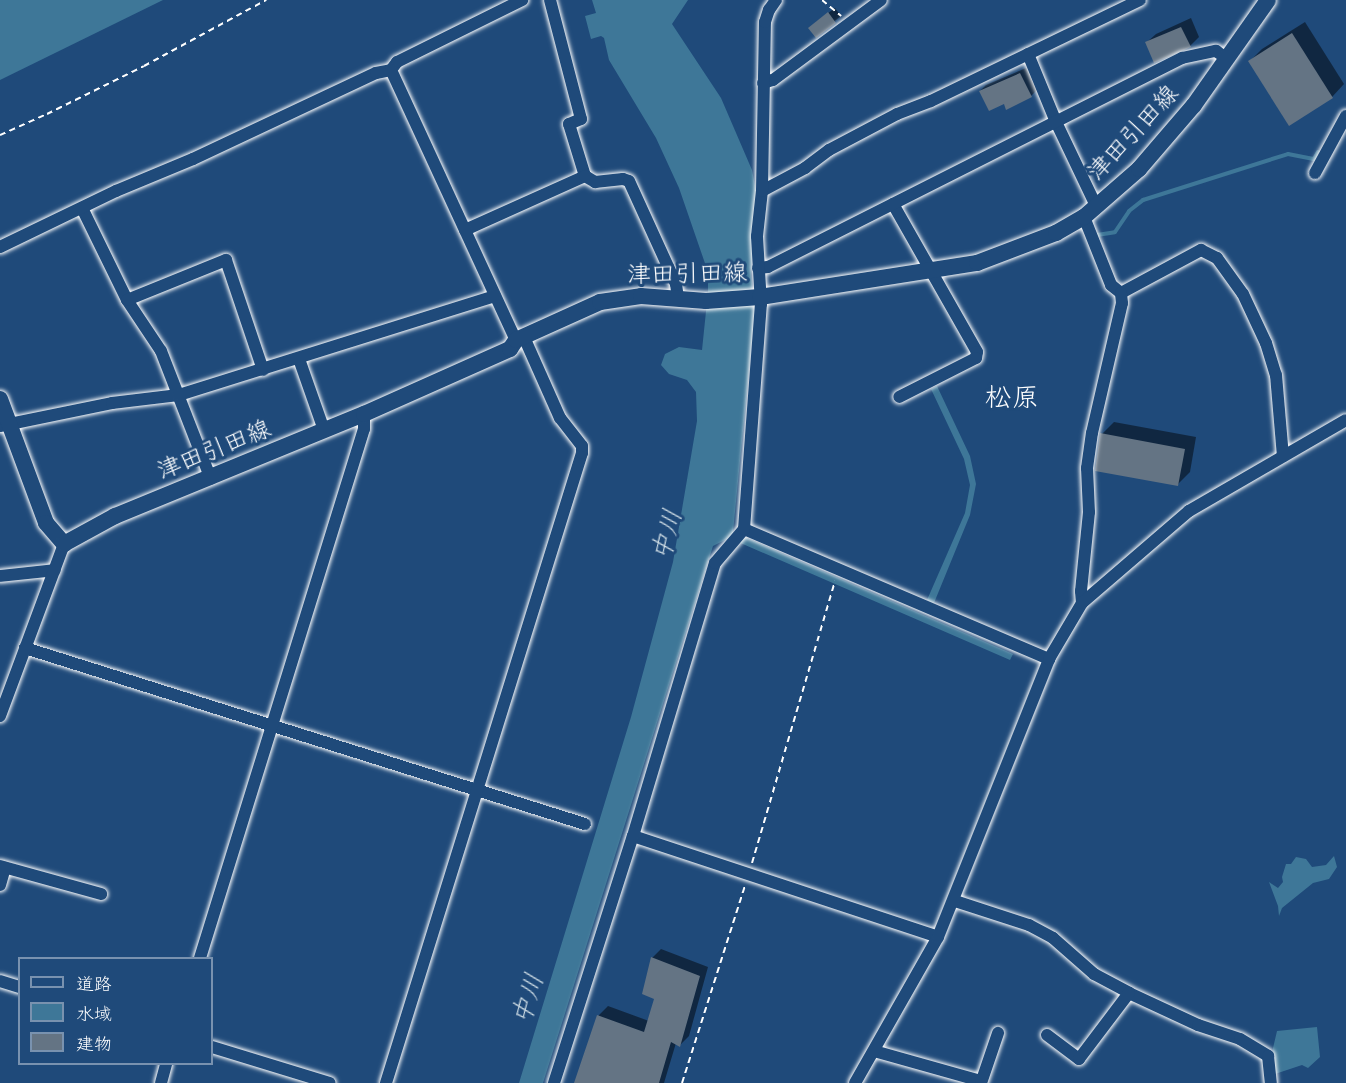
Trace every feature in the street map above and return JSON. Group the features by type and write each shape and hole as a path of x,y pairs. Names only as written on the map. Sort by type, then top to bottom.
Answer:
{"main road":[{"name":"津田引田線","path":"64,544 115,516 211,479 510,349 520,338 600,302 641,296 706,301 758,297 977,263 1036,241 1090,212 1139,169 1169,137 1268,0"},
{"path":"0,399 4,425 46,523 64,544"}],"street":[{"path":"0,247 376,73 391,70 398,62 522,0"},
{"path":"550,0 581,119 569,124 585,176 595,182 623,179 630,181 676,284 678,299"},
{"path":"763,83 773,80 881,0"},
{"path":"762,191 805,168 829,150 897,114 930,101 1140,0"},
{"path":"555,1083 633,836 715,563 744,529 758,297 757,236 762,191 765,22 769,3"},
{"path":"758,268 768,267 1182,58 1216,51 1226,58"},
{"path":"1028,54 1090,212 1111,285 1121,293 1122,303 1092,433 1088,468 1089,512 1081,591 1082,603"},
{"path":"386,1083 582,453 582,446 560,418 520,338 495,296 391,70"},
{"path":"1315,173 1346,116"},
{"path":"465,230 585,176"},
{"path":"893,204 977,352 976,357 899,397"},
{"path":"82,208 127,300 161,351 211,479"},
{"path":"1121,293 1202,250 1217,258 1243,294 1266,344 1276,375 1283,456"},
{"path":"127,300 226,260 263,370"},
{"path":"4,425 112,403 179,395 495,296"},
{"path":"298,359 324,430"},
{"path":"200,957 364,429 364,414"},
{"path":"855,1083 938,937 955,901 1049,659 1082,603 1189,511 1346,420"},
{"path":"744,529 1049,659"},
{"path":"0,716 64,544"},
{"path":"0,576 55,570"},
{"path":"25,648 585,824"},
{"path":"633,836 938,937"},
{"path":"0,885 3,867 101,894"},
{"path":"955,901 1029,926 1053,938 1094,974 1129,993 1198,1025 1240,1039 1268,1056 1271,1083"},
{"path":"0,981 18,986"},
{"path":"1047,1035 1079,1059 1129,993"},
{"path":"874,1051 981,1082 998,1033"},
{"path":"213,1047 330,1083"},
{"path":"161,1083 166,1065"}],"path":[{"path":"0,135 90,93 266,0"},
{"path":"822,0 849,24"},
{"path":"682,1083 749,874 838,569"}],"water":[{"path":"0,0 163,0 0,80"},
{"path":"592,0 688,0 672,24 721,98 752,170 757,196 751,275 755,309 733,532 1013,654 1010,660 729,538 713,546 543,1083 519,1083 631,717 673,562 697,421 696,392 687,380 669,374 661,365 665,354 679,347 702,350 708,292 708,272 679,188 656,138 609,60 604,38 601,36 591,39 585,16 596,13"},
{"path":"937,386 970,456 976,484 970,515 934,603 927,600 965,513 970,485 964,459 931,389"},
{"path":"1334,856 1337,867 1329,879 1313,883 1282,908 1279,916 1278,906 1269,882 1278,888 1283,882 1282,877 1286,864 1291,864 1296,857 1306,859 1312,867 1326,865"},
{"path":"1317,1027 1320,1057 1308,1068 1302,1065 1275,1074 1273,1048 1277,1031"}],"building":[{"path":"828,12 836,23 816,38 808,28"},
{"path":"1181,27 1191,47 1154,63 1145,42"},
{"path":"1292,33 1333,98 1289,126 1248,61"},
{"path":"1020,73 1032,97 1006,110 1004,104 989,111 979,91"},
{"path":"1100,433 1185,449 1178,486 1095,471"},
{"path":"651,957 700,976 680,1047 671,1042 659,1083 574,1083 597,1015 644,1032 654,999 642,994"}],"waterway":[{"path":"1097,235 1115,232 1129,211 1143,200 1288,154 1314,159 1318,152"}],"district":[{"name":"松原","path":"1012,398"}],"water label":[{"name":"中川","path":"667,535"},
{"name":"中川","path":"528,999"}]}
